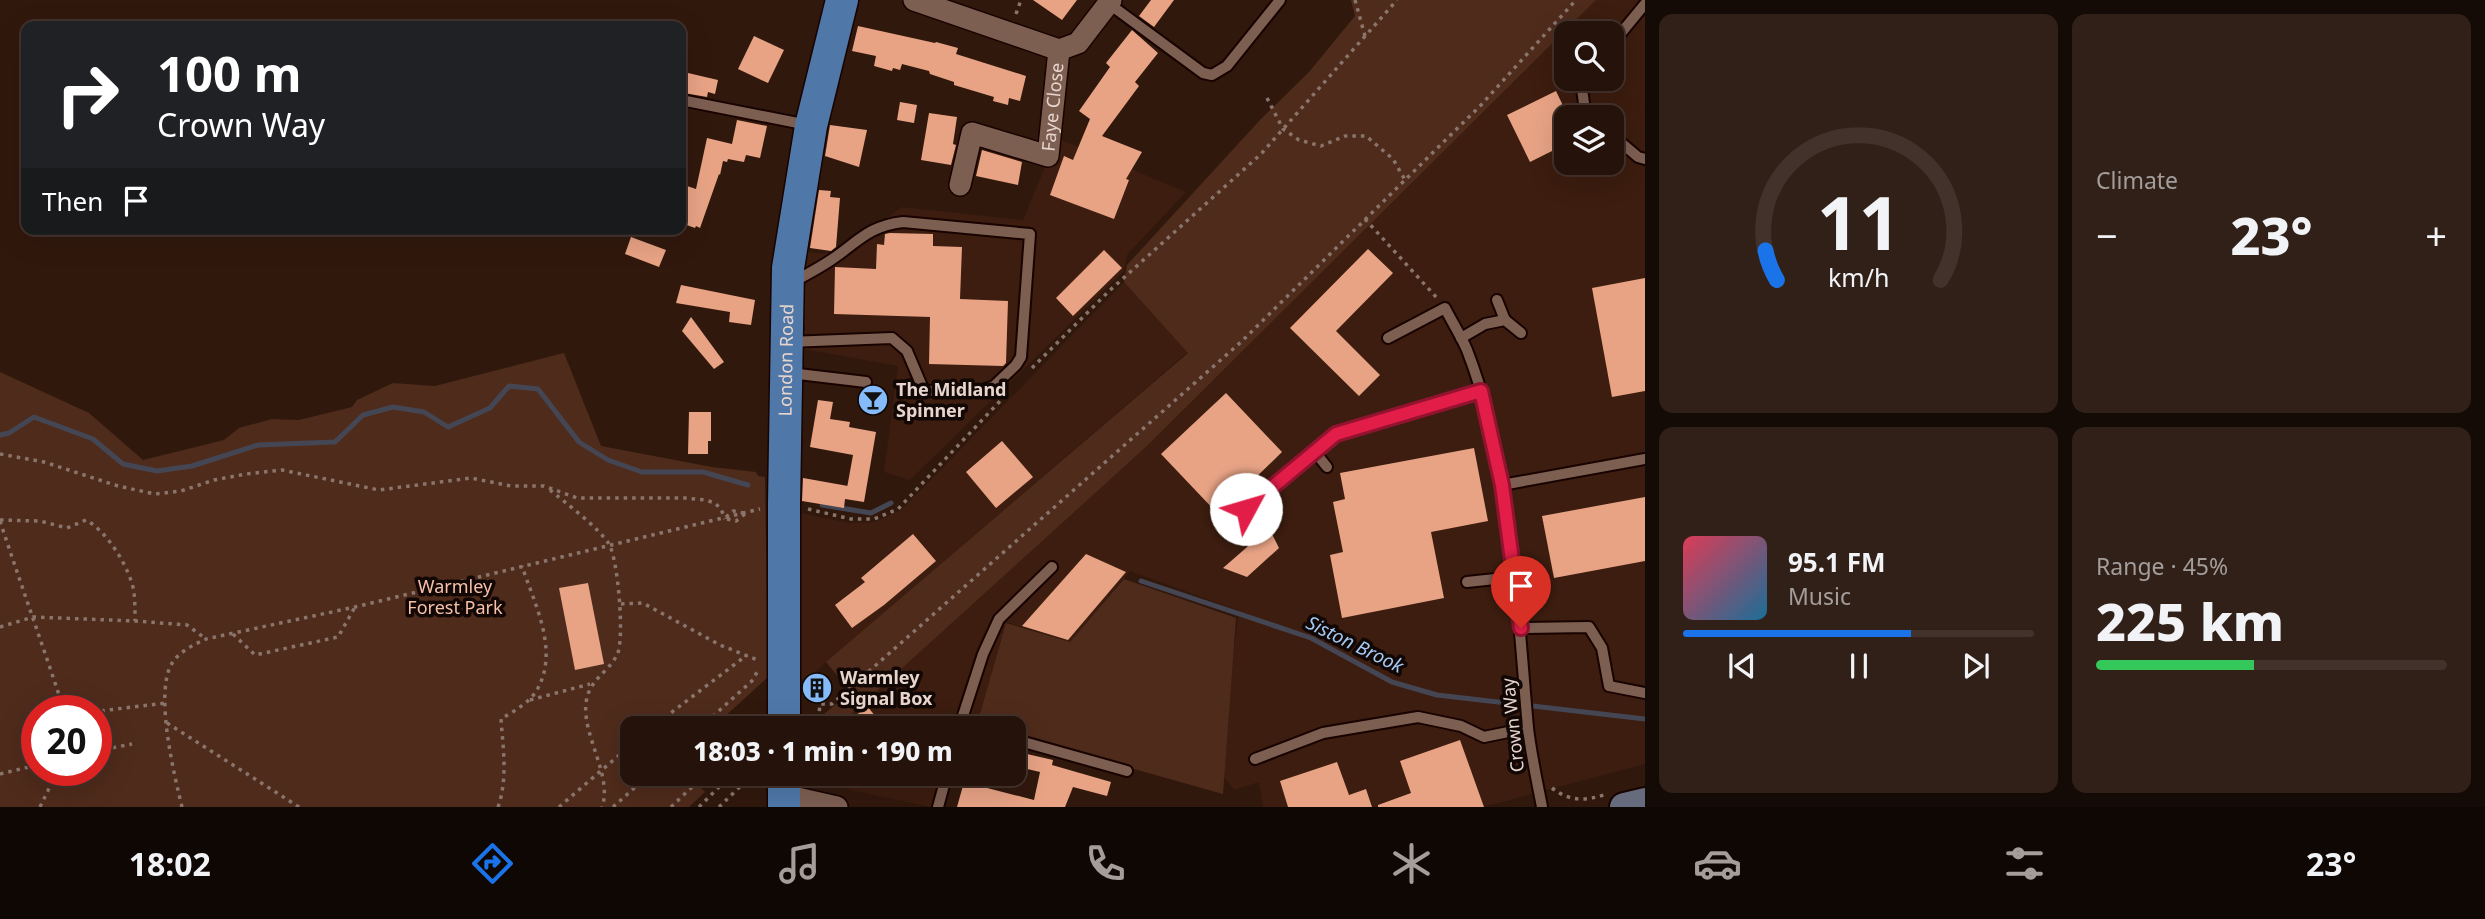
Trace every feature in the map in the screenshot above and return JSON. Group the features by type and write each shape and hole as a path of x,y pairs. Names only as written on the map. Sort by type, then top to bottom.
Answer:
{"main road":[{"name":"London Road","path":"784,716 788,268 811,126 842,0"}],"street":[{"path":"914,0 1059,50 1078,43 1109,2"},
{"name":"Faye Close","path":"960,185 972,133 1048,156 1059,50"},
{"path":"784,792 837,807"},
{"path":"1617,800 1645,802"}],"lane":[{"path":"1109,2 1203,73 1212,75 1227,66 1280,0"},
{"path":"1624,29 1645,4"},
{"path":"686,101 811,126"},
{"path":"1624,145 1638,157 1645,159"},
{"path":"788,285 832,260 859,237 885,224 902,222 1030,234 1021,357 1007,376 994,386 983,390 924,391 907,351 892,338 788,342"},
{"path":"1497,300 1505,320 1521,333"},
{"path":"1388,338 1445,308"},
{"name":"Crown Way","path":"1445,308 1461,338 1481,391 1502,485 1521,628 1529,732 1542,807"},
{"path":"1461,338 1485,324 1505,320"},
{"path":"788,373 866,382"},
{"path":"1246,509 1336,434 1481,391"},
{"path":"1315,452 1326,467"},
{"path":"1502,485 1645,459"},
{"path":"962,716 983,654 999,620 1052,567"},
{"path":"1467,583 1514,577"},
{"path":"1521,628 1589,627 1602,648 1609,686 1645,693"},
{"path":"1255,758 1324,733 1418,717 1461,726 1484,737 1529,732"},
{"path":"1026,743 1127,771"},
{"path":"937,807 943,786"}],"path":[{"path":"1355,0 1365,36"},
{"path":"1029,371 1108,292 1261,153 1397,0"},
{"path":"817,716 820,704 832,704 1241,342 1480,105 1576,0"},
{"path":"1267,98 1283,128 1299,140 1321,146 1345,136 1366,136 1393,159 1405,180"},
{"path":"1365,219 1445,308"},
{"path":"182,807 168,746 165,687 172,664 187,648 206,639 355,607 610,545 725,519 736,521 746,513 784,503 851,519 874,519 898,509 1010,391"},
{"path":"0,454 44,462 118,486 155,494 181,491 214,480 282,470 380,490 471,478 511,486 544,486 577,498 705,500 715,503 725,519"},
{"path":"498,807 502,797 505,762 501,719 528,701 591,684 604,674 618,653 621,604 610,545 574,509 544,486"},
{"path":"725,519 733,510 746,513"},
{"path":"57,695 0,520 40,522 67,528 86,520 98,527 117,551 134,590 135,621"},
{"path":"522,566 547,646 538,688 528,701"},
{"path":"621,604 643,603 720,645 762,662"},
{"path":"233,634 255,655 338,637 355,607"},
{"path":"0,627 33,617 135,621 187,625 206,639"},
{"path":"668,716 747,655"},
{"path":"713,716 753,680"},
{"path":"591,684 586,704 589,730 603,784 602,807"},
{"path":"112,710 166,703"},
{"path":"167,723 299,807"},
{"path":"112,748 132,744"},
{"path":"559,807 620,753"},
{"path":"0,774 21,769"},
{"path":"1543,780 1562,796 1587,801 1617,800"},
{"path":"40,807 50,786"},
{"path":"613,807 637,786"},
{"path":"671,807 693,786"},
{"path":"699,807 720,786"},
{"path":"719,807 741,786"}],"shaded area":[{"path":"1596,0 1645,0 1645,764 1483,807 1263,807 1259,782 1234,790 1218,769 1239,611 1130,571 1070,642 1006,622 979,716 843,716 1147,446 1554,42 1554,91 1624,91 1624,21 1575,21"},
{"path":"1057,138 1186,192 1127,255 1124,271 910,480 884,472 898,366 803,349 801,252 839,254 902,207 1023,220"},
{"path":"1124,282 1188,352 807,679 801,679 800,513 850,523 875,522 901,510"},
{"path":"832,786 937,786 931,807"}],"green space":[{"path":"1351,0 1596,0 1575,21 1554,21 1554,42 1147,446 849,716 822,716 851,692 826,662 1188,353 1124,282 1127,265 1260,120 1309,72 1355,16"},
{"name":"Warmley Forest Park","path":"564,353 601,446 712,467 756,472 758,476 765,477 768,677 725,716 620,716 620,786 699,786 705,792 689,807 0,807 0,372 89,413 143,460 224,440 239,428 272,419 299,420 352,407 357,400 393,383 435,386"},
{"path":"1124,579 1236,618 1223,794 1026,739 1026,716 979,716 1006,623 1070,642"}],"building":[{"path":"1033,0 1077,0 1062,20"},
{"path":"1151,0 1174,0 1154,27 1139,16"},
{"path":"858,26 958,48 956,54 1026,76 1020,101 1009,98 1008,105 993,101 994,97 954,85 954,82 930,74 929,71 902,64 900,70 893,68 892,71 874,66 876,56 852,51"},
{"path":"1132,30 1158,53 1135,82 1139,86 1102,136 1142,152 1126,179 1129,180 1114,219 1050,195 1064,156 1073,160 1090,119 1079,111 1110,67 1106,63"},
{"path":"754,36 784,50 768,83 738,69"},
{"path":"688,73 718,80 715,94 708,92 707,97 686,93"},
{"path":"1556,91 1563,105 1554,105 1554,150 1530,162 1507,115"},
{"path":"900,102 917,105 914,123 897,120"},
{"path":"929,113 957,117 953,144 956,145 951,165 921,160"},
{"path":"737,120 767,126 760,158 746,155 744,162 728,159 727,162 723,161 700,228 686,225 686,186 696,189 707,138 732,144"},
{"path":"830,125 867,130 859,167 825,156"},
{"path":"982,150 1022,162 1018,185 976,176"},
{"path":"819,190 831,191 830,197 840,198 836,247 831,251 810,248"},
{"path":"885,234 933,234 933,246 962,247 960,299 1008,301 1006,363 1003,366 929,364 930,317 834,314 835,267 876,269 877,244 884,245"},
{"path":"631,237 666,250 659,267 625,254"},
{"path":"1368,249 1393,273 1336,331 1380,375 1359,396 1290,328"},
{"path":"1104,250 1122,268 1073,316 1056,298"},
{"path":"1645,278 1645,391 1612,397 1592,288"},
{"path":"681,285 755,300 751,325 729,322 730,312 676,303"},
{"path":"691,317 724,362 714,369 682,331"},
{"path":"1226,393 1282,452 1218,514 1161,454"},
{"path":"818,400 833,402 830,419 850,422 849,427 876,432 864,502 845,499 844,508 802,501 803,478 847,486 853,455 810,447"},
{"path":"689,412 711,412 708,454 688,454"},
{"path":"1002,441 1033,477 996,508 966,472"},
{"path":"1474,448 1488,521 1431,532 1444,598 1342,618 1330,555 1343,552 1333,502 1345,499 1340,473"},
{"path":"1645,497 1645,561 1554,578 1542,516"},
{"path":"1269,528 1279,548 1247,577 1223,568"},
{"path":"913,534 936,561 852,628 835,605 865,582 861,578"},
{"path":"1086,554 1126,572 1068,640 1022,626"},
{"path":"588,583 604,664 575,670 559,588"},
{"path":"867,706 875,716 855,716"},
{"path":"1460,740 1484,807 1378,807 1411,793 1400,761"},
{"path":"1027,754 1053,760 1052,765 1111,782 1107,796 1073,787 1065,807 957,807 963,786 980,786 1034,800 1040,772 1026,769"},
{"path":"1337,762 1349,795 1366,789 1372,807 1288,807 1280,781"}],"waterway":[{"name":"Siston Brook","path":"0,435 9,433 34,417 93,439 123,464 157,471 192,466 258,445 335,442 363,415 393,407 424,412 448,427 490,408 509,386 538,389 579,442 608,460 642,472 703,472 748,485"},
{"name":"Siston Brook","path":"822,505 871,513 891,503"},
{"name":"Siston Brook","path":"1141,581 1311,638 1392,682 1437,695 1645,719"}],"place":[{"name":"The Midland Spinner","path":"873,400"},
{"name":"Warmley Signal Box","path":"817,688"}],"route":[{"path":"1246,509 1336,434 1481,391 1502,485 1521,628"}]}
